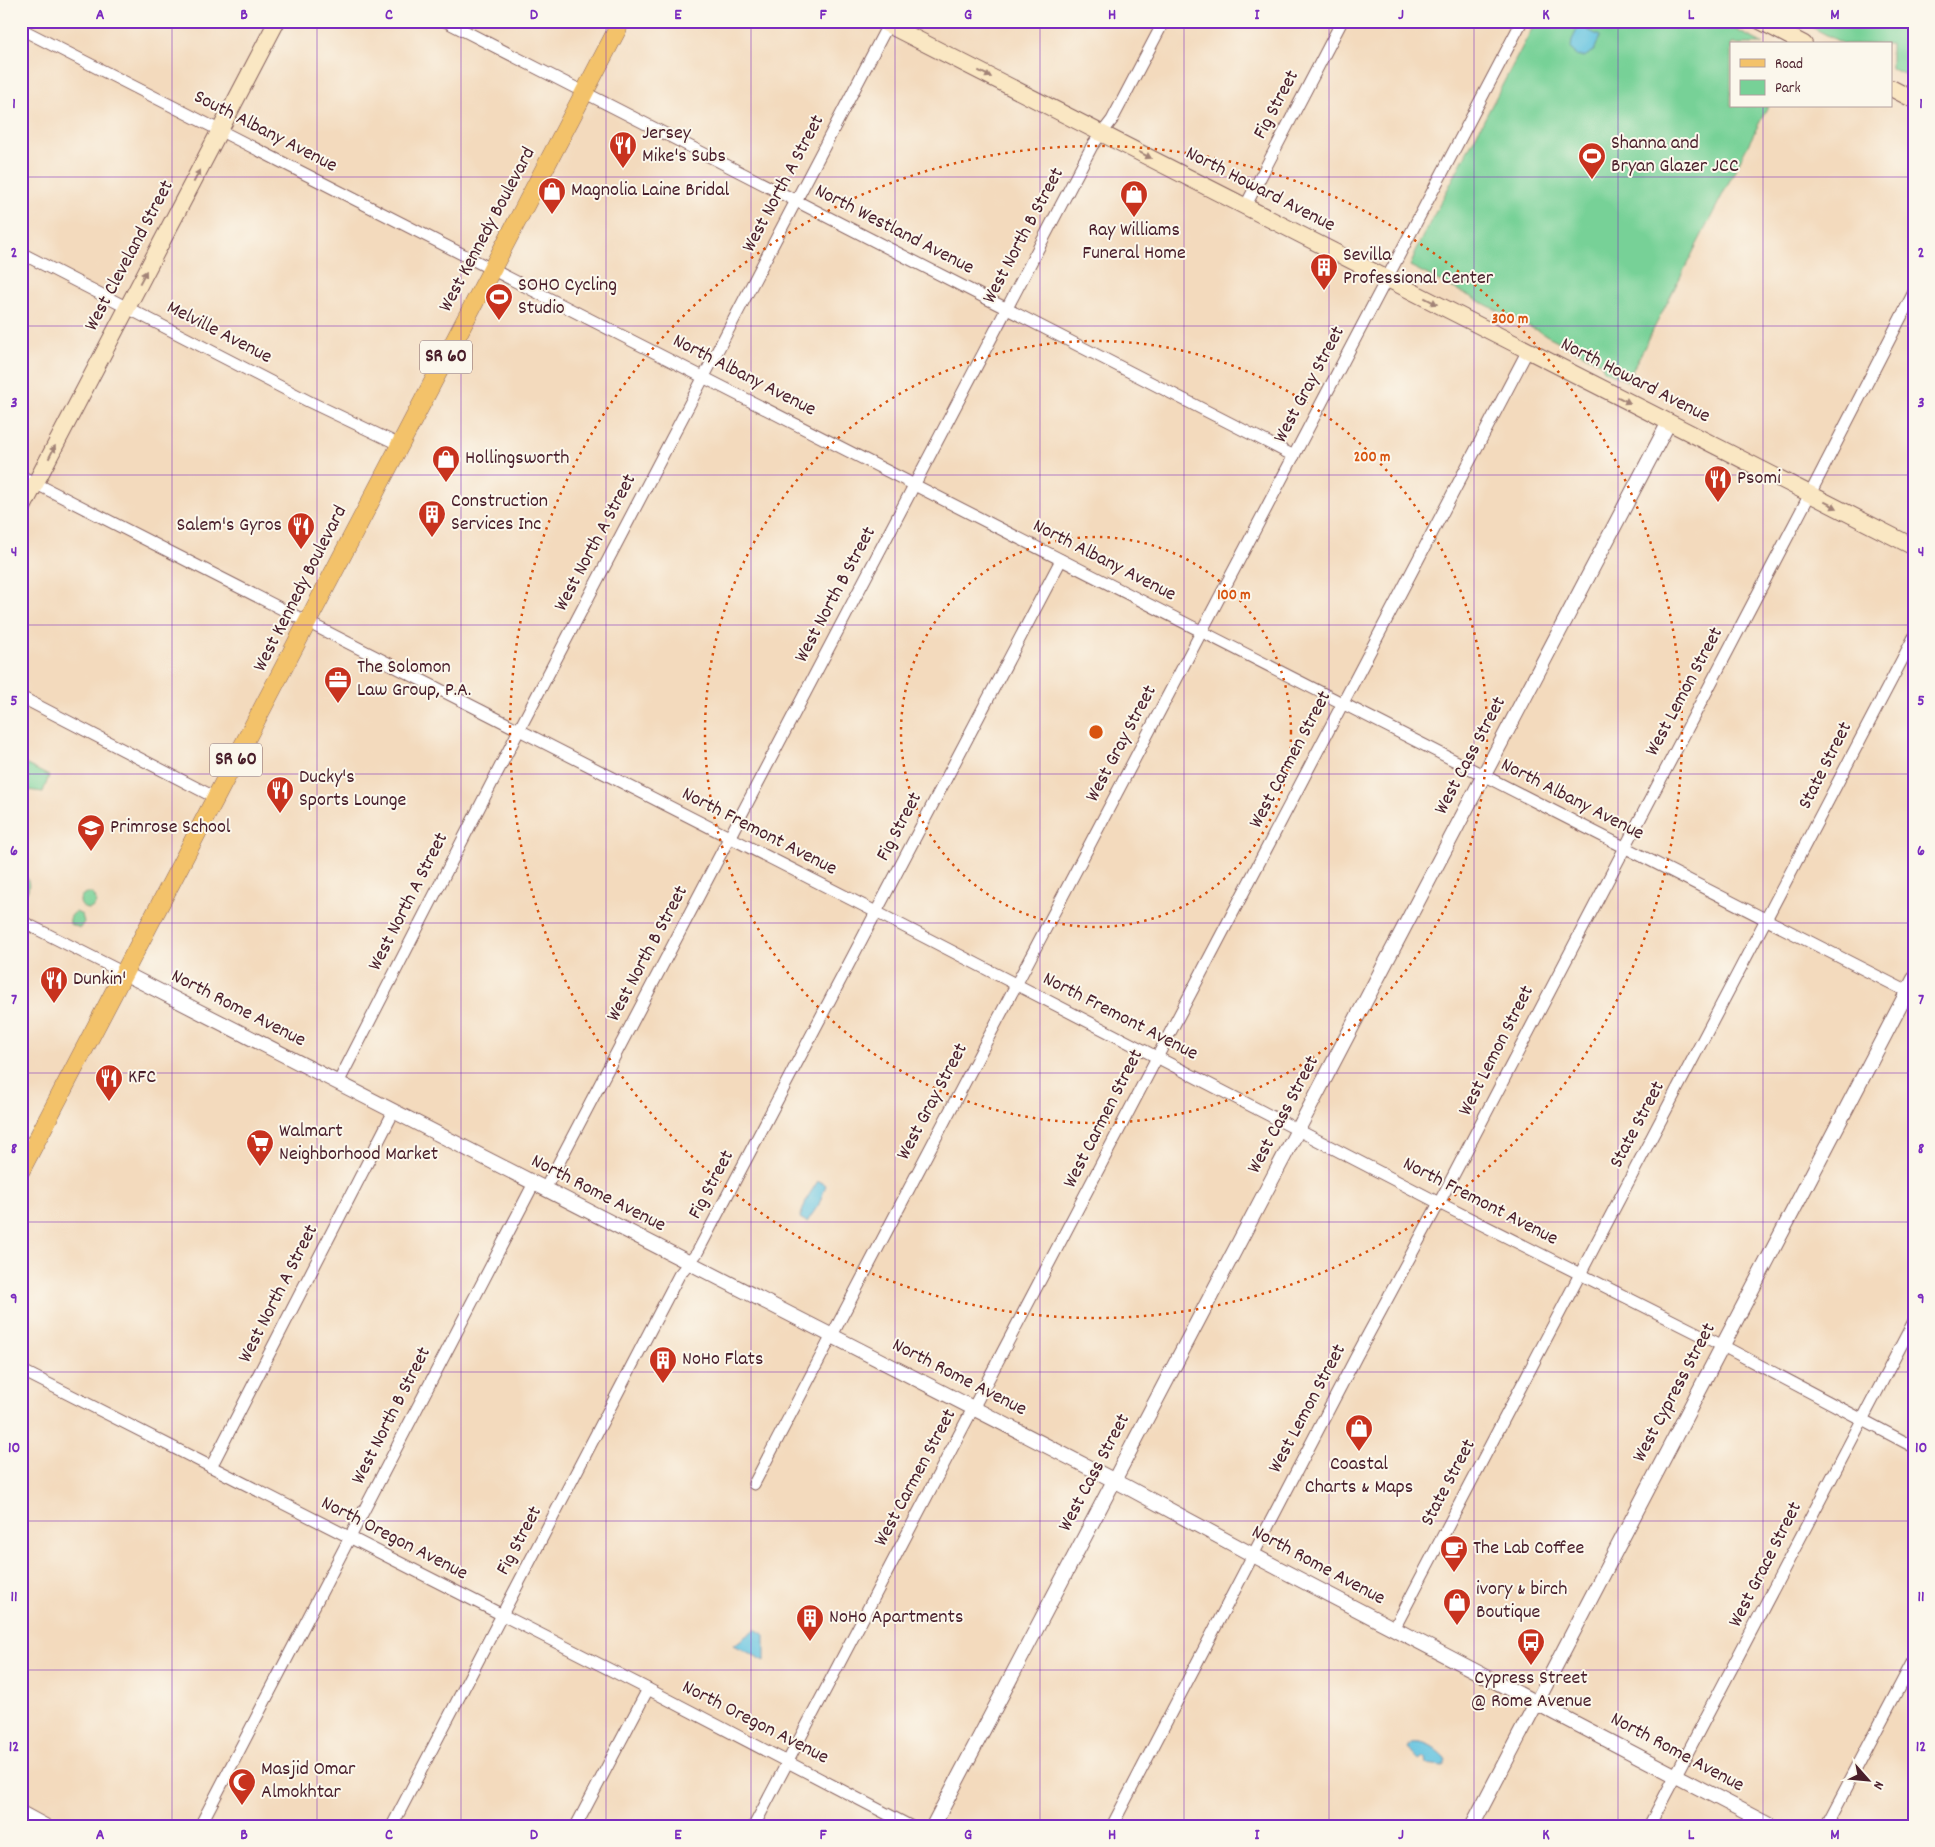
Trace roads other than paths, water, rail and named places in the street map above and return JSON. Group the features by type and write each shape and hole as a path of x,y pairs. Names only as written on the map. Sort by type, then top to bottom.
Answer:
{"main road":[{"name":"West Cleveland Street","path":"21,511 28,480 128,307 277,21"},
{"path":"1760,21 1800,42"},
{"name":"North Howard Avenue","path":"886,22 1102,134 1914,547"},
{"name":"West Kennedy Boulevard","path":"21,1170 27,1143 124,973 621,23"},
{"path":"1892,89 1914,100"}],"street":[{"name":"North Westland Avenue","path":"445,21 1294,456"},
{"name":"West North B Street","path":"200,1826 349,1538 730,838 1092,146 1112,120 1164,21"},
{"name":"Fig Street","path":"1245,207 1342,21"},
{"name":"West Gray Street","path":"754,1484 1522,21"},
{"name":"West North A Street","path":"338,1083 519,730 796,201 886,22"},
{"name":"South Albany Avenue","path":"21,29 492,269"},
{"name":"Melville Avenue","path":"21,253 310,402 400,445"},
{"name":"North Albany Avenue","path":"492,269 1910,994"},
{"name":"West Lemon Street","path":"1112,1826 1914,292"},
{"name":"West Carmen Street","path":"754,1826 1528,350"},
{"name":"West Cass Street","path":"933,1826 1669,422"},
{"name":"North Fremont Avenue","path":"28,480 876,912 1439,1203 1723,1346 1914,1447"},
{"name":"Fig Street","path":"392,1826 679,1275 697,1253 1061,560"},
{"name":"State Street","path":"1394,1629 1914,637"},
{"path":"21,697 216,798"},
{"path":"21,921 124,973"},
{"name":"North Rome Avenue","path":"124,973 1114,1480 1253,1555 1772,1826"},
{"name":"West Cypress Street","path":"1472,1826 1910,994 1914,979"},
{"name":"West North A Street","path":"211,1467 394,1111"},
{"name":"West Grace Street","path":"1649,1826 1914,1321"},
{"name":"North Oregon Avenue","path":"21,1370 648,1688 910,1826"},
{"path":"1826,1826 1914,1659"},
{"path":"576,1826 648,1688"},
{"path":"21,1813 45,1826"}],"water":[{"path":"1579,26 1600,36 1594,51 1584,57 1576,55 1571,48 1572,40"},
{"path":"818,1181 826,1185 819,1204 807,1222 800,1218 807,1198"},
{"path":"755,1629 765,1635 765,1661 734,1645"},
{"path":"1411,1743 1425,1744 1437,1751 1446,1760 1443,1766 1427,1764 1426,1758 1423,1757 1419,1760 1408,1748"}],"place":[{"name":"Jersey Mike's Subs","path":"623,169"},
{"name":"Shanna and Bryan Glazer JCC","path":"1592,180"},
{"name":"Magnolia Laine Bridal","path":"552,215"},
{"name":"Ray Williams Funeral Home","path":"1134,218"},
{"name":"Sevilla Professional Center","path":"1324,291"},
{"name":"SOHO Cycling Studio","path":"499,321"},
{"name":"Hollingsworth","path":"446,483"},
{"name":"Psomi","path":"1718,503"},
{"name":"Construction Services Inc","path":"432,538"},
{"name":"Salem's Gyros","path":"301,550"},
{"name":"The Solomon Law Group, P.A.","path":"338,704"},
{"name":"Ducky's Sports Lounge","path":"280,814"},
{"name":"Primrose School","path":"91,852"},
{"name":"Dunkin'","path":"54,1004"},
{"name":"KFC","path":"109,1102"},
{"name":"Walmart Neighborhood Market","path":"260,1167"},
{"name":"NoHo Flats","path":"663,1384"},
{"name":"Coastal Charts & Maps","path":"1359,1452"},
{"name":"The Lab Coffee","path":"1454,1573"},
{"name":"ivory & birch Boutique","path":"1457,1626"},
{"name":"NoHo Apartments","path":"810,1642"},
{"name":"Cypress Street @ Rome Avenue","path":"1531,1666"},
{"name":"Masjid Omar Almokhtar","path":"242,1806"}]}
